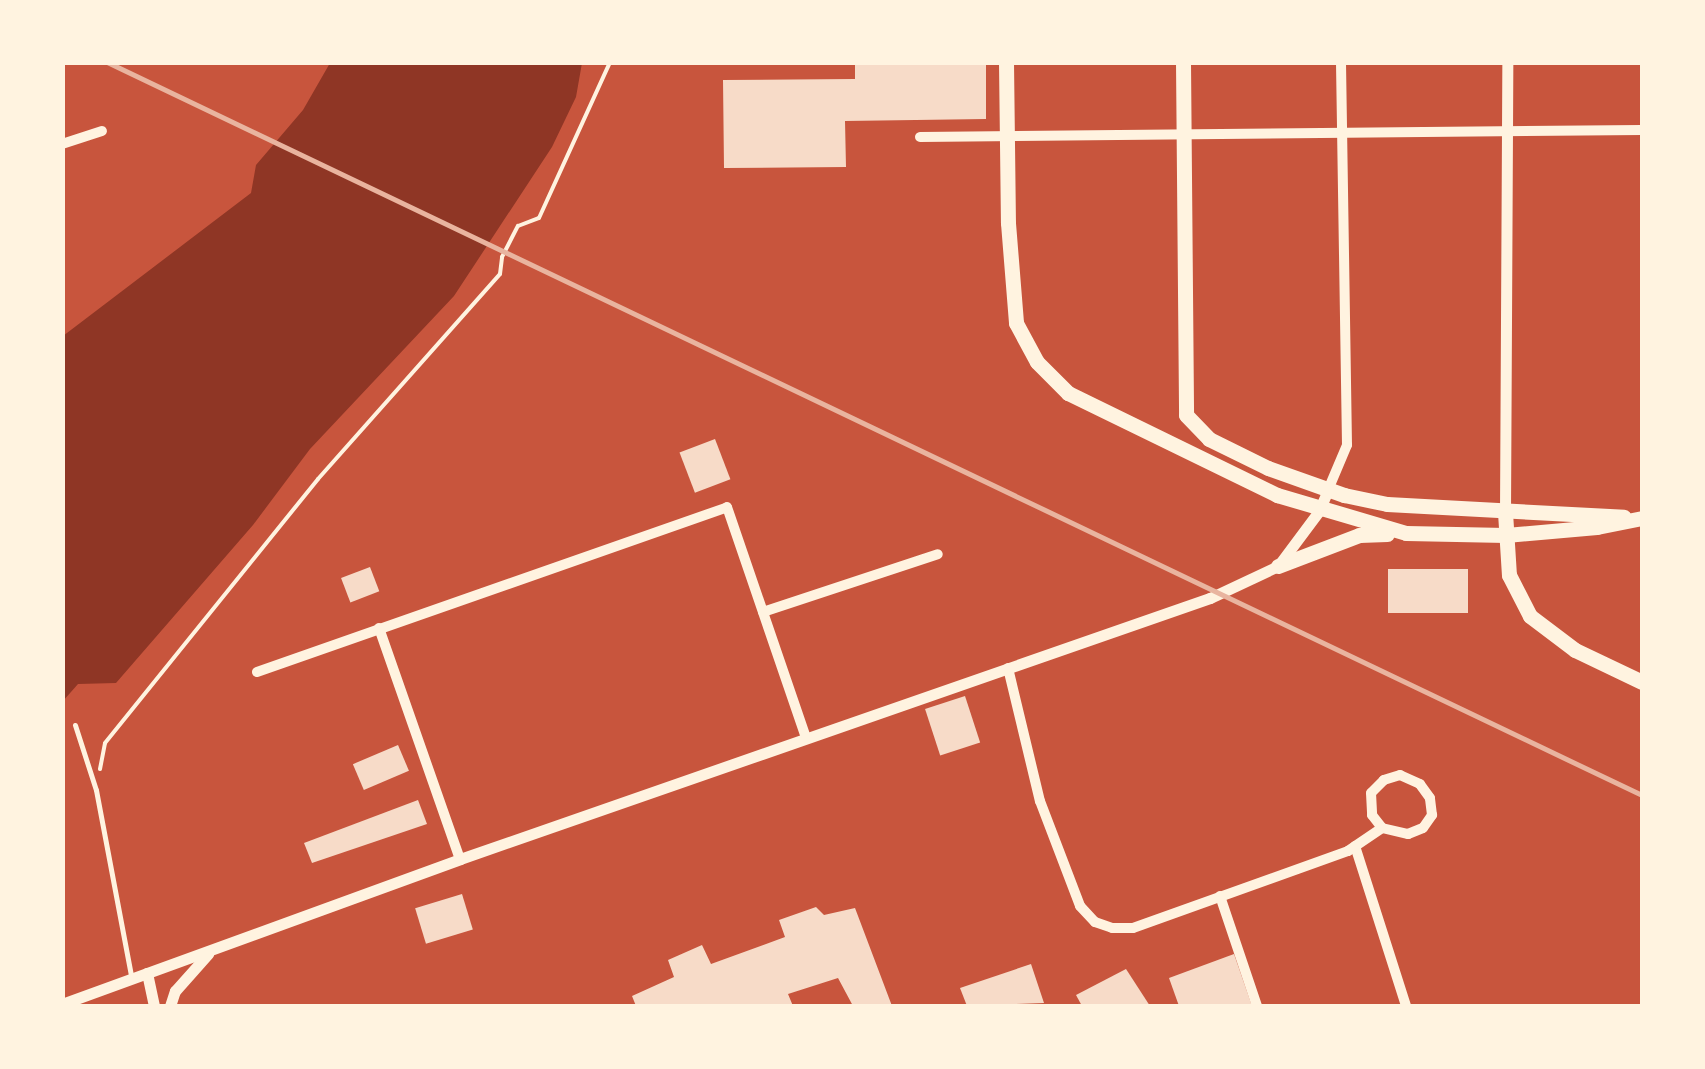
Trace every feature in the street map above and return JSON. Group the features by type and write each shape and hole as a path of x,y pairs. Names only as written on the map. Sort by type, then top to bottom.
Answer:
{"main road":[{"path":"1006,62 1016,323 1037,362 1068,393 1277,495 1319,511 1406,533"},
{"path":"1156,435 1174,428 1186,415 1183,62"},
{"path":"1186,415 1208,438 1328,490 1387,504 1638,518"},
{"path":"1505,512 1510,576 1530,616 1575,650 1642,682"},
{"path":"1278,566 1360,535 1506,535 1597,528 1638,518"}],"street":[{"path":"62,1004 460,859 1210,598 1278,566 1319,511 1347,445 1341,62"},
{"path":"1505,512 1507,62"},
{"path":"920,137 1642,130"},
{"path":"62,144 102,131"},
{"path":"257,672 727,507 806,738"},
{"path":"762,612 938,554"},
{"path":"379,628 460,859"},
{"path":"1008,668 1040,801 1063,865 1088,914 1112,928 1132,928 1220,896 1355,846 1382,828 1408,834 1423,828 1432,815 1430,798 1420,784 1400,775 1384,780 1371,793 1372,815 1382,828"},
{"path":"1355,846 1406,1006"},
{"path":"1220,896 1257,1006"},
{"path":"170,1006 175,991 213,950"},
{"path":"148,973 154,1006"}],"lane":[{"path":"74,725 96,790 132,979"}],"path":[{"path":"96,790 106,743 318,479 500,274 502,257 518,226 540,218 610,62"}],"shaded area":[{"path":"330,63 582,63 576,97 552,147 454,296 310,449 253,525 116,683 78,684 63,701 63,336 251,193 256,165 303,110"}],"building":[{"path":"855,62 986,62 986,119 845,121 846,167 724,168 723,80 855,79"},
{"path":"715,439 730,479 695,493 680,453"},
{"path":"370,567 379,591 350,602 341,578"},
{"path":"1388,569 1468,569 1468,613 1388,613"},
{"path":"965,696 980,743 940,756 925,709"},
{"path":"398,745 409,771 364,790 353,764"},
{"path":"418,800 427,824 312,863 304,843"},
{"path":"462,894 473,929 426,944 415,908"},
{"path":"816,907 824,915 855,908 892,1006 853,1006 838,978 788,994 793,1006 636,1006 632,996 674,977 668,960 702,945 711,964 785,937 779,920"},
{"path":"1234,954 1252,1006 1179,1006 1169,978"},
{"path":"1031,964 1044,1003 967,1006 960,988"},
{"path":"1126,969 1150,1006 1082,1006 1076,995"}],"railway":[{"path":"107,62 1642,795"}]}
